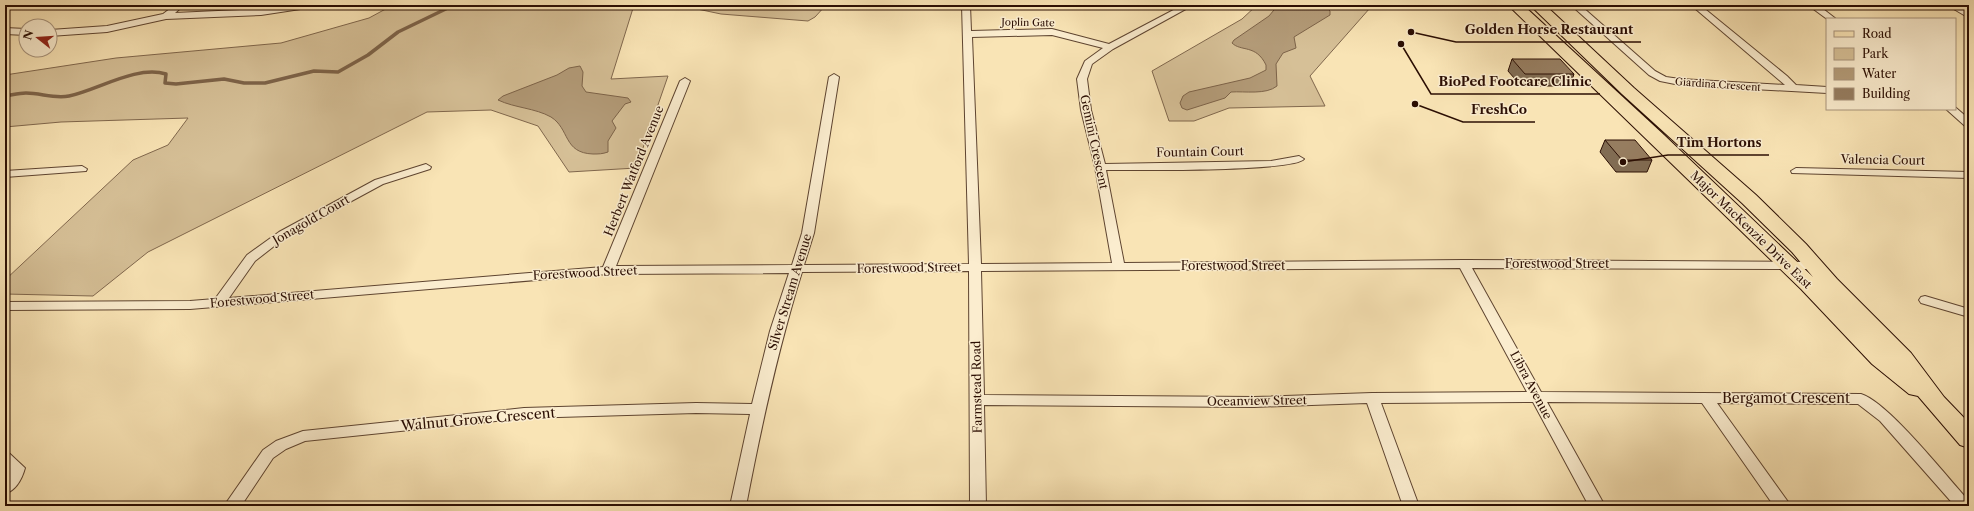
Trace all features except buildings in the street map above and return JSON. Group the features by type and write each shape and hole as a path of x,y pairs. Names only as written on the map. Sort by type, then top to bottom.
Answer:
{"main road":[{"name":"Major MacKenzie Drive East","path":"1515,5 1658,139 1808,284 1880,359 1936,403"},
{"name":"Major MacKenzie Drive East","path":"1537,5 1597,62 1749,199 1815,265 1830,284 1903,358 1936,403 1969,439"},
{"path":"1576,62 1597,62"}],"street":[{"path":"166,16 180,5"},
{"path":"58,32 82,32 107,29 166,16 261,12 307,5"},
{"path":"966,5 976,267"},
{"name":"Gemini Crescent","path":"1119,266 1100,167 1086,110 1082,78 1088,63 1110,47 1189,5"},
{"name":"Giardina Crescent","path":"1575,5 1652,73 1663,79 1680,82 1826,90"},
{"name":"Giardina Crescent","path":"1695,5 1784,78 1793,88"},
{"path":"1812,5 1831,18"},
{"path":"1951,5 1969,15"},
{"path":"5,32 18,32"},
{"name":"Joplin Gate","path":"967,34 1052,32 1110,47"},
{"name":"Silver Stream Avenue","path":"738,506 758,409 777,330 808,233 834,77"},
{"name":"Herbert Watford Avenue","path":"608,270 685,81"},
{"path":"1952,110 1969,124"},
{"name":"Fountain Court","path":"1100,167 1271,164 1300,158"},
{"name":"Jonagold Court","path":"219,302 251,258 283,234 380,182 426,168"},
{"path":"5,174 82,169"},
{"name":"Valencia Court","path":"1796,171 1969,176"},
{"name":"Forestwood Street","path":"5,306 183,305 608,270 797,270 976,267 1464,264 1815,265"},
{"name":"Libra Avenue","path":"1464,264 1597,506"},
{"name":"Farmstead Road","path":"976,267 978,506"},
{"path":"1925,300 1969,313"},
{"name":"Bergamot Crescent","path":"1537,397 1861,399 1885,417 1964,506"},
{"name":"Oceanview Street","path":"978,400 1254,402 1372,398 1537,397"},
{"path":"1372,398 1411,506"},
{"name":"Bergamot Crescent","path":"1706,398 1783,506"},
{"name":"Walnut Grove Crescent","path":"232,506 268,454 281,445 302,436 524,413 696,408 758,409"},
{"path":"5,458 17,468 15,476 5,488"}],"green space":[{"path":"393,5 634,5 611,79 668,76 636,168 569,172 538,126 491,110 427,112 148,252 93,296 5,294 5,280 133,160 168,145 188,118 61,122 5,127 5,75 116,58 281,43 369,18"},
{"path":"826,5 815,17 808,21 721,14 683,6"},
{"path":"1257,5 1379,5 1370,8 1310,76 1325,106 1229,108 1194,121 1169,121 1152,71 1242,19"}],"water":[{"path":"1306,4 1321,6 1330,11 1330,15 1294,37 1296,48 1283,53 1276,64 1277,86 1261,92 1231,92 1225,98 1187,110 1182,108 1180,103 1183,96 1189,92 1250,78 1266,70 1266,65 1258,54 1236,46 1232,43 1234,40 1269,16 1278,5"},
{"path":"580,66 583,72 582,86 586,92 628,98 631,102 625,104 612,121 616,128 608,141 608,152 600,154 583,153 572,145 557,122 551,117 498,100 503,96 557,75 569,68"}],"waterway":[{"path":"5,96 26,93 63,97 80,93 130,75 154,72 166,74 165,83 176,84 224,79 244,83 265,83 314,71 338,72 368,55 398,32 454,5"}],"place":[{"name":"Golden Horse Restaurant","path":"1411,32"},
{"name":"BioPed Footcare Clinic","path":"1401,44"},
{"name":"FreshCo","path":"1415,104"},
{"name":"Tim Hortons","path":"1623,162"}]}
